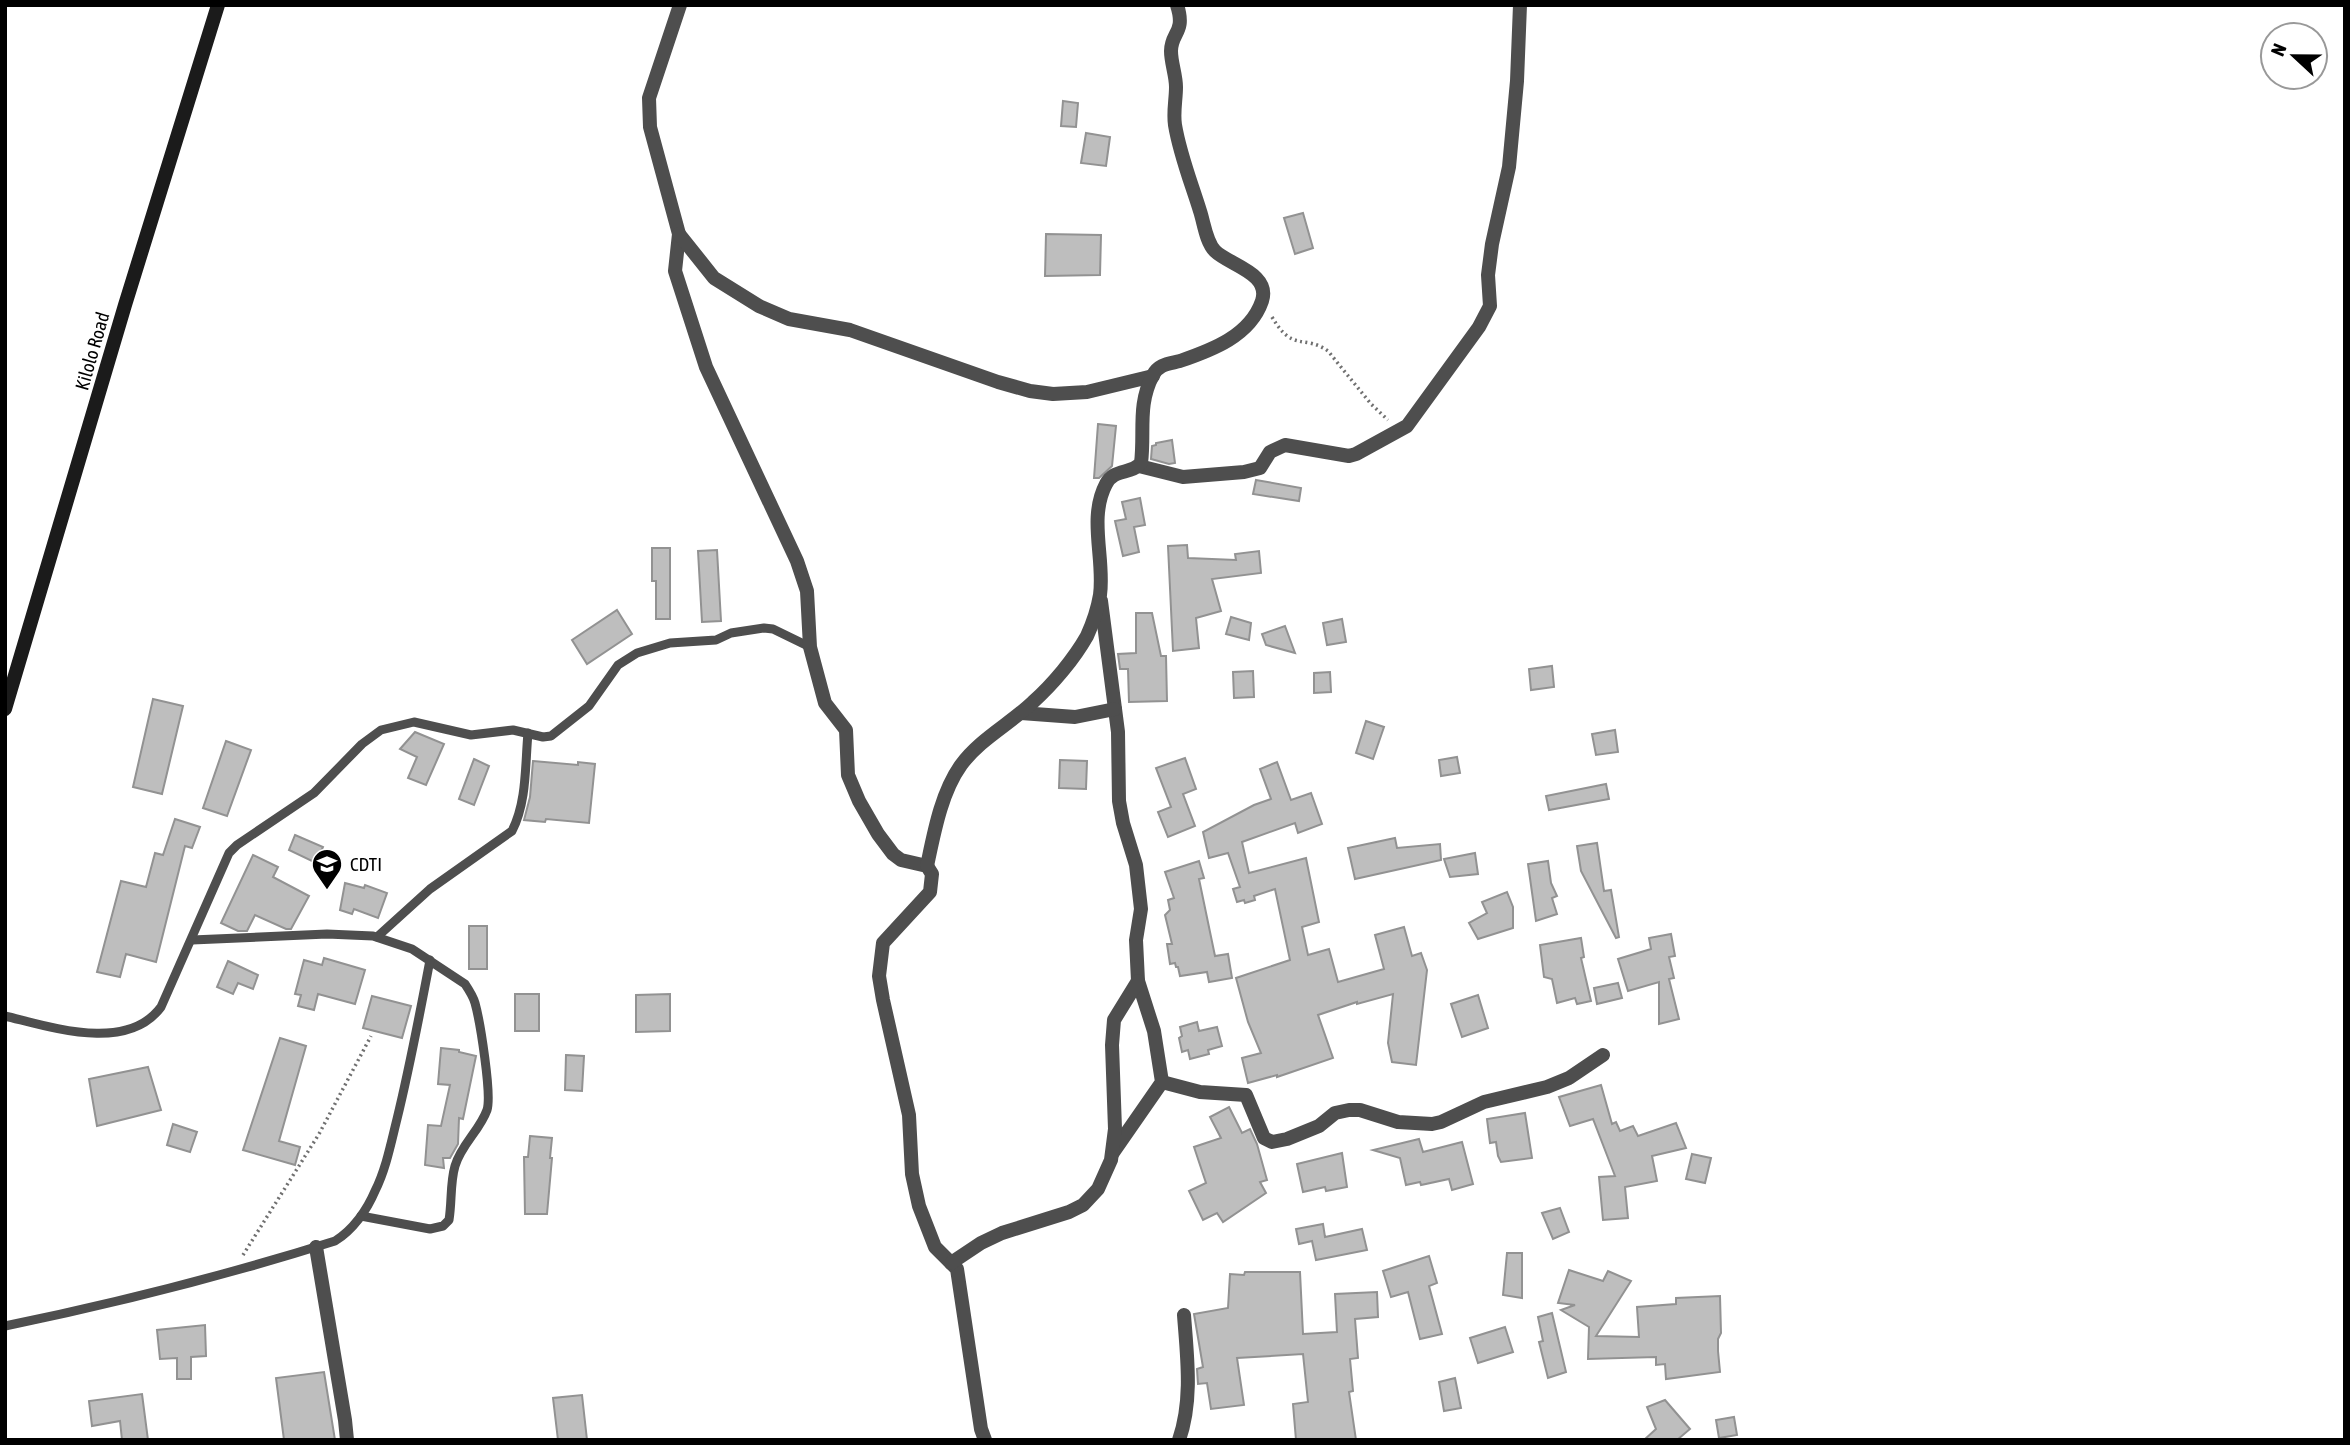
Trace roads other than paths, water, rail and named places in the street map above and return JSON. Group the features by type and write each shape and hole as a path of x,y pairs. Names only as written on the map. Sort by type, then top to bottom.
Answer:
{"main road":[{"name":"Kilolo Road","path":"5,709 125,305 218,5"}],"street":[{"path":"680,5 649,98 648,112 678,234 675,271 706,367 797,561 807,591 810,648 825,703 846,730 848,775 859,801 893,854 901,860 928,866"},
{"path":"1139,466 1142,457 1143,400 1153,376 1163,365 1222,345 1246,327 1255,315 1264,292 1260,282 1243,267 1213,248 1184,165 1174,122 1176,86 1171,51 1181,20 1177,5"},
{"path":"951,1263 1002,1233 1083,1205 1098,1189 1112,1154 1162,1082 1154,1031 1138,981 1136,940 1141,909 1136,865 1119,801 1118,732 1100,595 1098,518 1106,483 1114,474 1139,466 1183,477 1244,472 1260,468 1270,453 1285,445 1349,456 1406,426 1479,327 1490,306 1488,275 1492,244 1509,167 1517,81 1520,5"},
{"path":"678,234 720,283 759,306 789,319 850,330 998,382 1053,394 1087,392 1153,376"},
{"path":"985,1440 981,1429 957,1269 935,1247 924,1224 912,1174 909,1115 879,976 881,951 887,936 930,892 932,874 928,866 947,791 961,766 979,745 1035,702 1069,663 1087,635 1100,595"},
{"path":"1021,713 1075,717 1115,709"},
{"path":"1112,1154 1115,1129 1112,1045 1114,1020 1138,981"},
{"path":"1162,1082 1200,1092 1246,1095 1264,1138 1272,1142 1312,1129 1335,1113 1349,1110 1360,1110 1398,1122 1441,1122 1484,1102 1547,1087 1569,1078 1603,1055"},
{"path":"316,1247 346,1440"},
{"path":"1179,1440 1188,1383 1184,1314"}],"lane":[{"path":"5,1016 73,1032 125,1031 155,1015 192,940 229,853 314,793 362,744 381,730 414,722 471,736 513,730 543,737 551,736 589,706 621,663 655,646 716,640 731,633 764,628 773,629 810,648"},
{"path":"377,937 430,889 512,831 517,821 523,789 528,733"},
{"path":"192,940 327,934 377,937 412,950 465,984 475,1002 483,1040 488,1109 455,1164 449,1220 443,1226 430,1229 360,1216"},
{"path":"5,1326 90,1309 232,1272 344,1236 375,1191 390,1147 410,1065 430,960"}],"place":[{"name":"CDTI","path":"327,891"}]}
